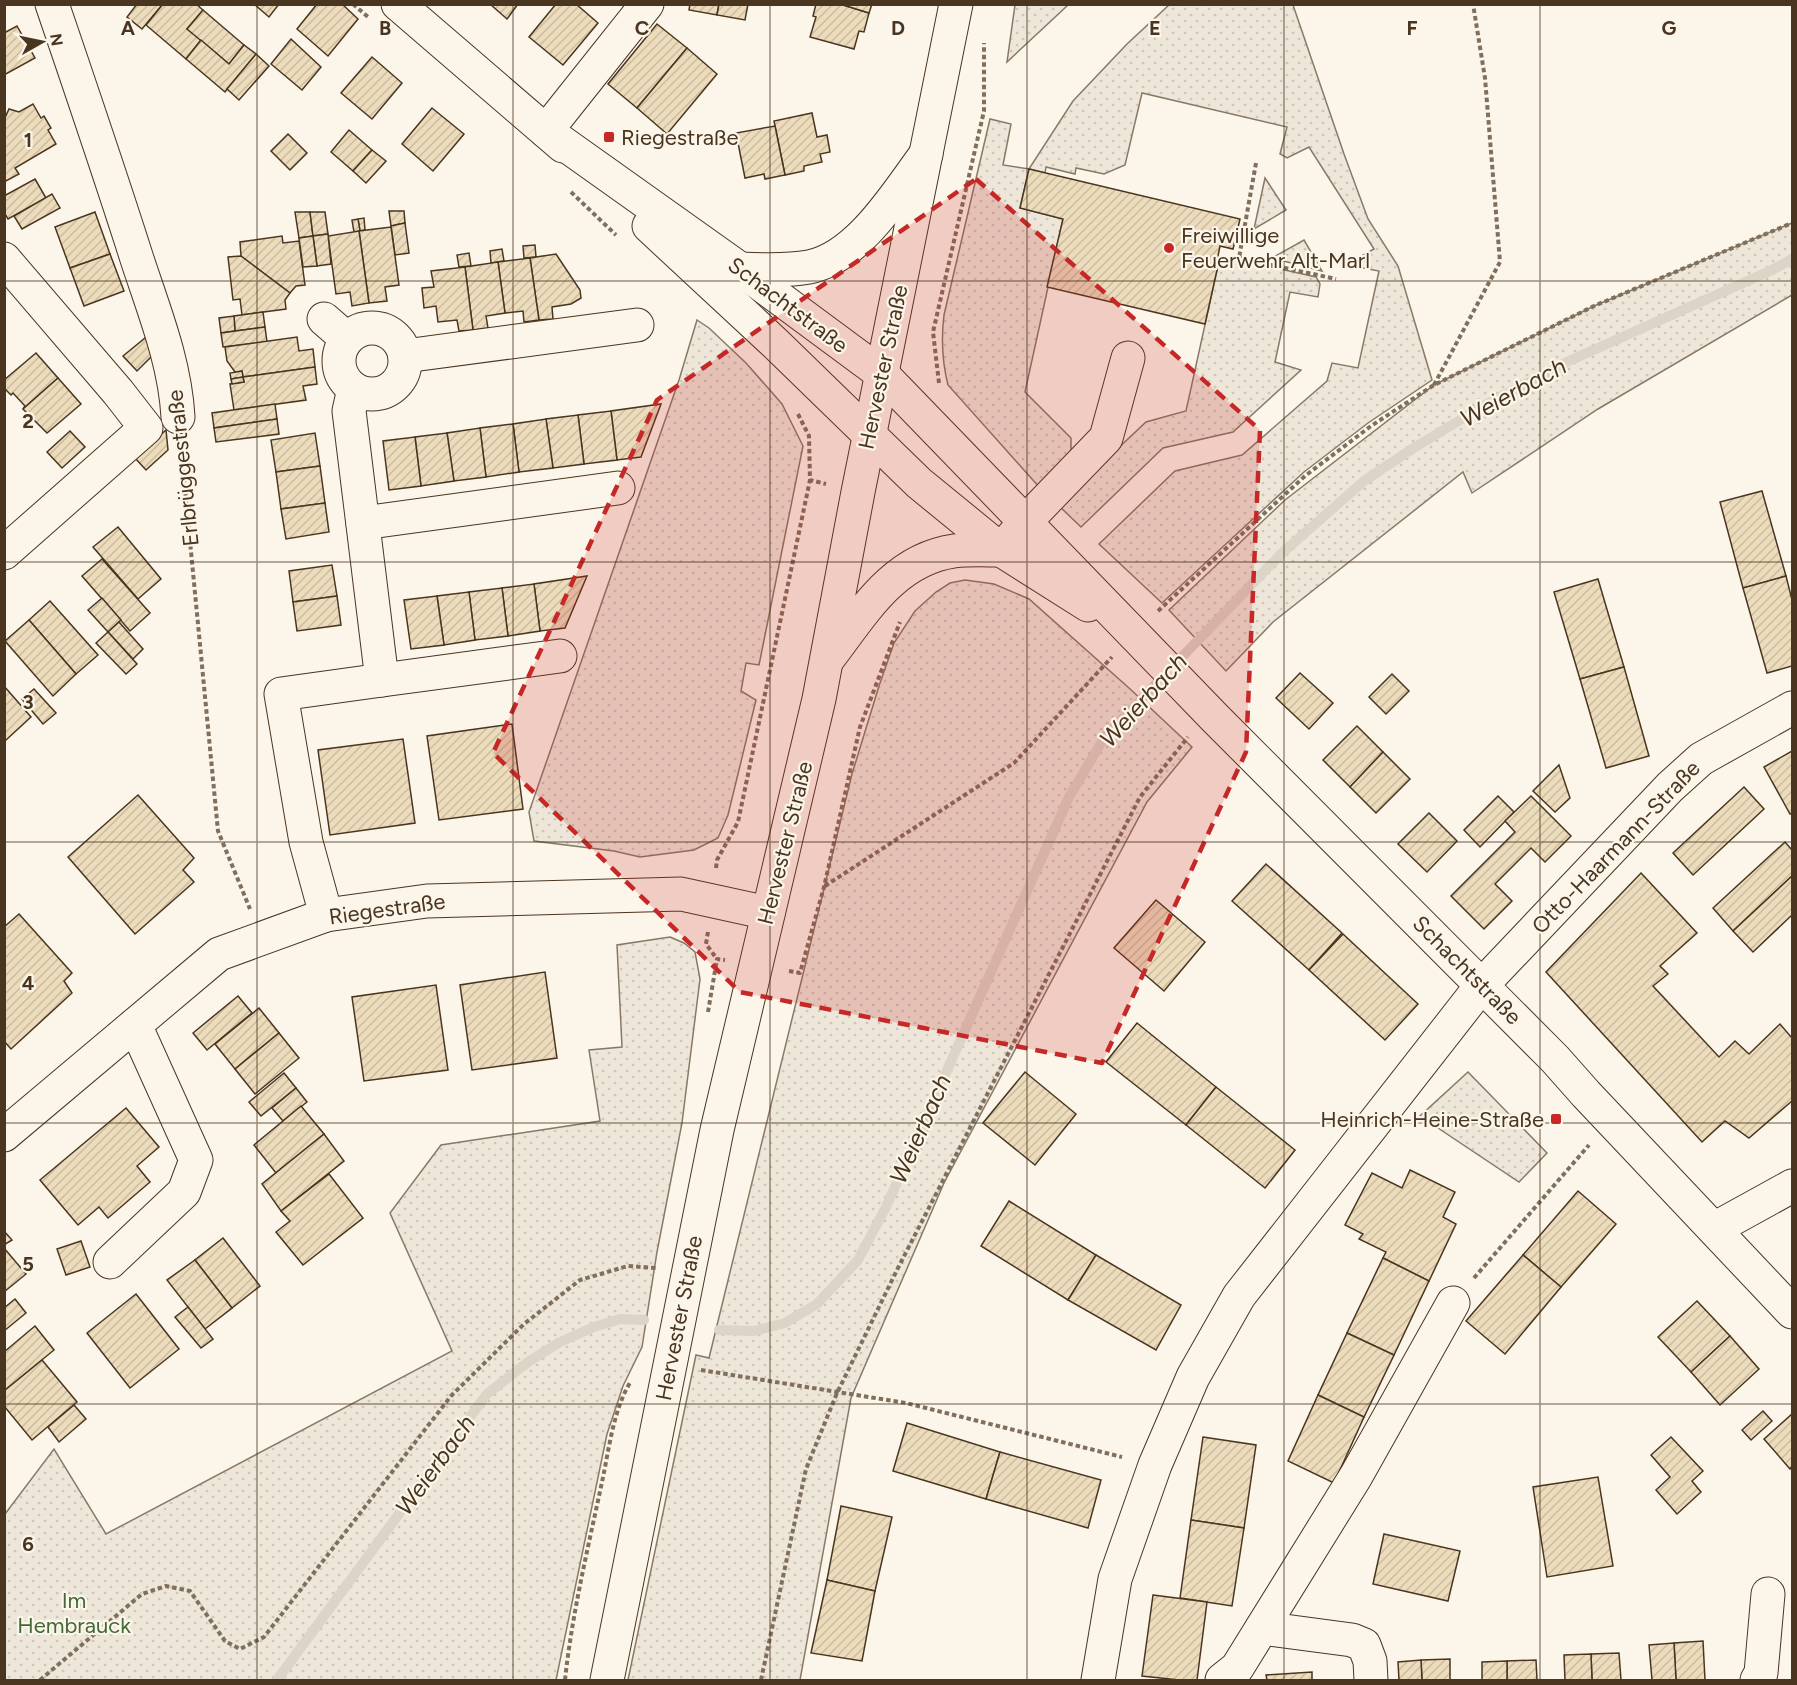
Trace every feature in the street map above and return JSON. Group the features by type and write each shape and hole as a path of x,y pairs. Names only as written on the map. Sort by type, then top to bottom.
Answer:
{"street":[{"name":"Erlbrüggestraße","path":"52,4 168,353 177,395 178,417"},
{"name":"Schachtstraße","path":"398,4 546,130 776,344 918,483 1001,550 1142,642"},
{"path":"546,130 647,4"},
{"name":"Hervester Straße","path":"607,1680 715,1141 803,772 827,660 869,435 956,4"},
{"name":"Schachtstraße","path":"546,130 882,374 1204,706 1555,1059 1792,1312"},
{"path":"740,269 769,270 810,267 836,256 871,226 926,154"},
{"path":"4,259 146,428 4,553"},
{"path":"405,356 637,325"},
{"path":"336,329 381,329 397,339 405,356 402,375 390,389 372,394 354,389 342,375 339,365 336,329"},
{"path":"827,660 885,586 905,570 925,559 955,551 1001,550 1106,438 1128,358"},
{"path":"354,389 349,411 382,680"},
{"path":"363,523 618,489"},
{"path":"326,915 306,842 281,694 560,656"},
{"name":"Otto-Haarmann-Straße","path":"1482,985 1670,787 1701,759 1792,708"},
{"name":"Riegestraße","path":"4,1135 219,954 263,940 326,915 427,901 681,894 768,913"},
{"path":"1098,1680 1115,1579 1155,1465 1193,1377 1239,1296 1482,985"},
{"path":"110,1262 184,1192 196,1160 135,1025"},
{"path":"1714,1229 1792,1186"},
{"path":"1222,1680 1237,1668 1356,1476 1453,1303"},
{"path":"1757,1680 1761,1673 1768,1594"},
{"path":"1262,1628 1352,1640 1364,1645 1370,1660 1371,1680"}],"path":[{"path":"1434,385 1500,262 1485,78 1473,4"},
{"path":"940,391 933,332 984,111 984,33"},
{"path":"1256,164 1239,258 1336,279"},
{"path":"901,618 860,727 824,886 1014,763 1142,642 1305,476 1371,426 1434,385 1594,306 1792,223"},
{"name":"Erlbrüggestraße","path":"178,417 219,831 263,940"},
{"path":"717,959 706,944 717,861 738,822 810,480"},
{"path":"761,1680 806,1469 837,1393 910,1245 1140,797 1204,706"},
{"path":"1453,1303 1611,1120"},
{"path":"40,1680 141,1594 166,1586 190,1592 225,1641 240,1649 264,1637 451,1396 524,1324 580,1280 628,1266 663,1268"},
{"path":"565,1680 593,1526 615,1424 626,1389 649,1355 671,1365 906,1403 1155,1465"}],"highlighted area":[{"path":"976,179 1260,430 1246,752 1102,1063 740,992 493,753 657,400"}],"green space":[{"path":"1015,5 1068,5 1007,62"},
{"path":"1169,5 1293,5 1368,219 1398,266 1432,380 1368,423 1304,472 1162,603 1099,544 1175,471 1242,455 1327,381 1332,363 1358,368 1379,271 1353,266 1351,262 1374,249 1309,147 1287,158 1280,154 1287,127 1142,93 1125,165 1104,174 1076,168 1075,174 1046,167 1045,173 1029,169 1073,101 1127,44"},
{"path":"990,119 1011,124 1003,165 1029,169 1020,208 1063,219 1025,392 1071,438 1071,458 1040,488 948,385 943,350 944,315"},
{"path":"1265,178 1286,210 1254,229"},
{"path":"1792,223 1792,295 1598,409 1472,493 1463,472 1273,622 1226,671 1169,610 1285,500 1434,385 1594,306"},
{"path":"1304,240 1322,271 1272,258"},
{"path":"1240,260 1316,277 1320,284 1318,297 1290,292 1275,362 1301,370 1233,432 1163,448 1081,527 1058,505 1146,422 1186,411 1219,261"},
{"path":"697,320 709,328 746,363 782,404 803,446 759,665 746,663 741,691 756,700 728,815 718,838 694,850 640,857 614,851 534,841 529,812 679,380"},
{"path":"965,580 994,584 1029,599 1192,747 1147,802 944,1183 851,1398 800,1680 628,1680 696,1355 709,1358 852,774 894,643 915,611 936,592 950,583"},
{"name":"Im Hembrauck","path":"670,937 684,943 695,952 700,979 682,1123 657,1252 642,1347 623,1386 607,1434 556,1680 5,1680 5,1514 54,1449 106,1534 452,1351 390,1213 441,1145 600,1121 589,1050 622,1047 617,945"},
{"path":"1468,1072 1547,1153 1519,1182 1420,1116"}],"building":[{"path":"137,4 163,4 142,29 127,17"},
{"path":"163,4 196,4 203,10 187,29 201,40 186,59 146,25"},
{"path":"254,4 279,4 269,17"},
{"path":"317,4 342,4 358,19 328,56 297,29"},
{"path":"490,4 518,4 507,19"},
{"path":"556,4 576,4 598,23 563,65 529,37"},
{"path":"690,4 719,4 717,15 689,10"},
{"path":"719,4 748,4 745,20 717,15"},
{"path":"816,4 840,4 869,13 864,32 859,31 854,49 810,37 816,17 813,16"},
{"path":"840,4 872,4 869,13"},
{"path":"203,10 244,45 229,64 187,29"},
{"path":"657,24 687,48 637,108 608,84"},
{"path":"17,26 35,58 4,75 4,33"},
{"path":"291,39 321,67 302,90 271,64"},
{"path":"201,40 229,64 244,45 256,54 225,92 186,59"},
{"path":"687,48 717,74 667,134 637,108"},
{"path":"256,54 269,66 239,100 227,89"},
{"path":"372,57 402,83 372,119 341,93"},
{"path":"33,104 41,118 44,116 51,128 48,130 56,144 15,168 19,174 4,182 4,120 9,109 19,112"},
{"path":"432,108 464,134 433,171 402,144"},
{"path":"812,113 817,137 827,135 830,152 820,154 822,162 804,166 804,171 785,175 774,121"},
{"path":"775,126 785,175 765,179 764,174 745,178 736,133"},
{"path":"349,130 372,150 353,171 331,152"},
{"path":"288,134 307,153 290,170 271,151"},
{"path":"372,150 386,161 366,183 353,171"},
{"path":"1029,169 1240,219 1233,249 1220,246 1217,261 1219,261 1205,324 1047,287 1063,219 1020,208"},
{"path":"35,179 46,198 8,219 4,212 4,196"},
{"path":"52,194 60,208 22,229 14,216"},
{"path":"389,211 404,211 405,223 391,226"},
{"path":"95,212 110,254 70,268 55,227"},
{"path":"295,212 310,212 313,236 299,238"},
{"path":"310,212 325,212 328,234 313,236"},
{"path":"364,218 365,230 360,231 358,219"},
{"path":"358,219 360,231 354,232 352,220"},
{"path":"405,223 409,253 395,255 391,226"},
{"path":"391,227 399,285 385,287 387,301 369,303 359,231"},
{"path":"359,231 369,303 352,306 350,292 336,294 328,236"},
{"path":"328,234 331,264 317,266 313,236"},
{"path":"282,236 283,243 299,241 305,285 296,286 290,293 241,256 240,242"},
{"path":"313,236 317,266 303,267 299,238"},
{"path":"535,245 536,257 524,258 523,246"},
{"path":"502,249 504,261 491,263 490,251"},
{"path":"469,253 471,266 459,267 457,255"},
{"path":"110,254 124,291 84,306 70,268"},
{"path":"556,254 580,290 581,298 571,304 552,307 553,319 539,320 530,258"},
{"path":"241,256 290,293 285,300 286,309 242,315 240,299 233,300 228,257"},
{"path":"530,258 539,320 524,322 523,311 505,313 498,262"},
{"path":"498,262 505,313 486,316 488,328 473,330 465,267"},
{"path":"465,267 473,330 459,331 457,320 438,322 436,306 424,308 422,288 434,287 431,271"},
{"path":"263,312 265,327 235,331 234,316"},
{"path":"234,316 235,331 221,333 219,318"},
{"path":"265,327 267,342 223,347 221,333"},
{"path":"297,337 299,351 313,349 315,367 243,377 242,371 235,372 227,361 225,347"},
{"path":"145,338 157,351 137,371 123,356"},
{"path":"36,353 58,378 23,409 25,406 13,393 11,395 4,388 4,380"},
{"path":"315,367 317,384 303,386 306,400 234,410 230,384 244,382 243,377"},
{"path":"242,371 243,377 231,379 230,373"},
{"path":"243,377 244,382 232,384 231,379"},
{"path":"58,378 81,404 47,433 23,409"},
{"path":"275,404 277,419 214,428 212,413"},
{"path":"661,404 641,457 617,460 611,411"},
{"path":"611,411 617,460 584,464 578,415"},
{"path":"578,415 584,464 553,468 546,419"},
{"path":"277,419 279,434 216,442 214,428"},
{"path":"546,419 553,468 519,472 513,424"},
{"path":"513,424 519,472 486,477 480,428"},
{"path":"480,428 486,477 454,481 447,433"},
{"path":"166,430 168,450 146,470 135,458"},
{"path":"70,431 85,447 62,468 47,452"},
{"path":"315,433 320,466 276,472 271,440"},
{"path":"447,433 454,481 421,486 415,437"},
{"path":"415,437 421,486 389,490 383,441"},
{"path":"320,466 325,503 281,509 276,472"},
{"path":"1762,491 1786,576 1743,588 1720,502"},
{"path":"325,503 329,532 286,539 281,509"},
{"path":"118,527 161,579 138,599 93,547"},
{"path":"102,559 150,613 130,631 82,576"},
{"path":"332,565 337,596 293,602 289,571"},
{"path":"587,576 565,628 540,631 534,584"},
{"path":"1786,576 1792,600 1792,666 1767,673 1743,588"},
{"path":"1598,579 1624,667 1580,679 1554,592"},
{"path":"534,584 540,631 508,636 502,588"},
{"path":"502,588 508,636 475,640 469,592"},
{"path":"469,592 475,640 444,645 437,596"},
{"path":"337,596 341,625 297,631 293,602"},
{"path":"437,596 444,645 411,649 404,600"},
{"path":"102,598 121,620 108,632 88,610"},
{"path":"50,601 98,655 76,674 29,620"},
{"path":"29,620 76,674 53,696 5,641"},
{"path":"119,622 143,649 133,659 108,632"},
{"path":"108,632 137,664 126,674 96,643"},
{"path":"1624,667 1649,756 1606,768 1580,679"},
{"path":"1300,673 1333,703 1309,729 1276,698"},
{"path":"1392,674 1409,691 1386,714 1369,697"},
{"path":"4,686 31,717 6,740 4,738"},
{"path":"34,689 56,713 43,724 22,699"},
{"path":"512,724 523,809 439,820 427,736"},
{"path":"1357,726 1383,752 1350,787 1323,760"},
{"path":"403,739 415,823 330,835 318,750"},
{"path":"1792,751 1792,813 1790,814 1764,767"},
{"path":"1383,752 1410,779 1376,813 1350,787"},
{"path":"1559,765 1570,798 1555,812 1533,791"},
{"path":"1744,787 1764,809 1693,875 1673,853"},
{"path":"138,795 194,858 183,870 194,882 135,934 68,857"},
{"path":"1498,796 1514,812 1480,847 1464,830"},
{"path":"1531,796 1571,836 1545,862 1531,848 1495,884 1512,901 1484,929 1451,896 1515,832 1505,821"},
{"path":"1429,813 1457,841 1427,872 1398,844"},
{"path":"1785,842 1792,850 1792,876 1733,931 1713,908"},
{"path":"1266,864 1342,933 1309,970 1232,901"},
{"path":"1641,873 1697,933 1660,966 1668,974 1653,986 1719,1057 1735,1041 1749,1054 1780,1024 1792,1038 1792,1101 1749,1138 1725,1121 1702,1142 1546,972"},
{"path":"1792,876 1792,915 1753,952 1733,931"},
{"path":"1156,900 1205,942 1164,991 1114,948"},
{"path":"19,914 72,973 64,981 72,993 11,1049 4,1041 4,927"},
{"path":"1343,934 1418,1004 1385,1040 1309,970"},
{"path":"545,972 557,1058 472,1070 460,985"},
{"path":"436,985 448,1070 364,1081 352,997"},
{"path":"238,996 252,1013 207,1050 193,1033"},
{"path":"259,1008 279,1033 235,1069 215,1044"},
{"path":"1137,1023 1216,1087 1186,1125 1106,1062"},
{"path":"279,1033 299,1058 255,1094 235,1069"},
{"path":"1025,1072 1076,1114 1035,1165 983,1123"},
{"path":"284,1073 296,1088 261,1116 249,1102"},
{"path":"1216,1087 1295,1150 1265,1188 1186,1125"},
{"path":"296,1088 307,1102 283,1121 272,1108"},
{"path":"301,1106 324,1134 276,1173 254,1145"},
{"path":"126,1108 159,1147 137,1166 150,1182 108,1218 99,1207 78,1225 40,1180"},
{"path":"324,1134 344,1161 281,1211 262,1184"},
{"path":"1410,1170 1455,1192 1443,1217 1456,1224 1429,1281 1383,1258 1386,1252 1359,1239 1363,1234 1345,1225 1372,1173 1402,1188"},
{"path":"329,1174 363,1218 303,1265 276,1232 290,1221 281,1211"},
{"path":"1578,1191 1616,1224 1561,1287 1523,1255"},
{"path":"1009,1201 1096,1255 1068,1300 981,1246"},
{"path":"4,1231 12,1240 4,1245"},
{"path":"223,1238 260,1286 232,1308 195,1260"},
{"path":"81,1241 90,1267 66,1275 57,1249"},
{"path":"4,1248 26,1274 4,1292"},
{"path":"1096,1255 1181,1305 1156,1350 1068,1300"},
{"path":"1523,1255 1561,1287 1505,1354 1466,1321"},
{"path":"1383,1258 1429,1281 1394,1355 1347,1333"},
{"path":"195,1260 232,1308 205,1329 167,1280"},
{"path":"136,1294 179,1349 130,1388 87,1333"},
{"path":"15,1299 26,1313 4,1331 4,1308"},
{"path":"1697,1301 1730,1336 1691,1372 1658,1337"},
{"path":"188,1307 213,1339 201,1348 175,1317"},
{"path":"35,1326 54,1350 4,1391 4,1352"},
{"path":"1347,1333 1394,1355 1364,1417 1318,1395"},
{"path":"1730,1336 1759,1369 1720,1405 1691,1372"},
{"path":"42,1360 77,1402 32,1440 4,1406 4,1391"},
{"path":"1318,1395 1364,1417 1334,1483 1288,1461"},
{"path":"74,1405 86,1419 59,1442 48,1427"},
{"path":"1763,1411 1772,1421 1751,1440 1742,1430"},
{"path":"1792,1414 1792,1466 1790,1469 1764,1439"},
{"path":"907,1423 1000,1452 986,1499 893,1471"},
{"path":"1203,1437 1256,1445 1244,1528 1191,1520"},
{"path":"1671,1437 1703,1471 1692,1481 1701,1492 1677,1514 1656,1490 1670,1477 1651,1455"},
{"path":"1000,1452 1101,1480 1088,1528 986,1499"},
{"path":"1598,1477 1613,1566 1547,1577 1533,1487"},
{"path":"841,1506 892,1517 875,1591 827,1580"},
{"path":"1191,1520 1244,1528 1232,1606 1180,1598"},
{"path":"1384,1534 1460,1551 1448,1601 1373,1584"},
{"path":"827,1580 875,1591 862,1661 811,1653"},
{"path":"1153,1595 1207,1602 1197,1680 1142,1676"},
{"path":"1703,1641 1705,1680 1676,1680 1674,1643"},
{"path":"1674,1643 1676,1680 1652,1680 1649,1645"},
{"path":"1619,1653 1621,1680 1592,1680 1591,1654"},
{"path":"1591,1654 1592,1680 1565,1680 1564,1655"},
{"path":"1450,1659 1450,1680 1422,1680 1421,1660"},
{"path":"1421,1660 1422,1680 1399,1680 1398,1662"},
{"path":"1536,1660 1537,1680 1507,1680 1507,1661"},
{"path":"1507,1661 1507,1680 1482,1680 1482,1662"},
{"path":"1312,1672 1312,1680 1267,1680 1266,1675"}],"waterway":[{"name":"Weierbach","path":"719,1330 754,1331 785,1323 817,1304 858,1260 886,1207 1069,797 1104,738 1281,554 1364,481 1485,405 1569,361 1792,259"},
{"name":"Weierbach","path":"277,1680 487,1394 528,1362 560,1342 594,1327 620,1319 644,1320"}],"place":[{"name":"Riegestraße","path":"609,137"},
{"name":"Freiwillige Feuerwehr Alt-Marl","path":"1169,248"},
{"name":"Heinrich-Heine-Straße","path":"1556,1119"}]}
